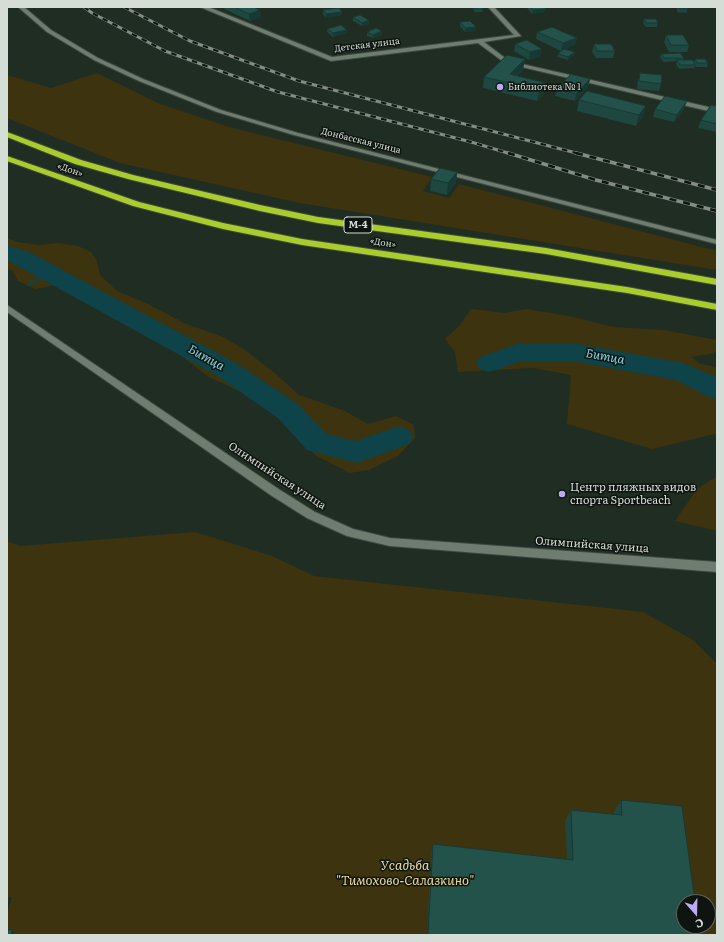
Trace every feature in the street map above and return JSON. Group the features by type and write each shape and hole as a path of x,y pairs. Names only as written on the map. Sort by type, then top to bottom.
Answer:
{"highway":[{"name":"«Дон»","path":"7,134 78,162 124,175 260,208 318,220 546,251 717,282"},
{"name":"«Дон»","path":"7,158 136,204 223,226 302,242 539,276 717,307"}],"street":[{"name":"Донбасская улица","path":"21,7 49,31 96,59 141,80 219,111 296,134 717,242"},
{"name":"Детская улица","path":"203,7 331,59 518,36 491,7"},
{"path":"479,41 507,62 717,111"},
{"name":"Олимпийская улица","path":"7,308 276,493 311,515 351,533 390,542 717,567"}],"green space":[{"path":"97,73 160,104 229,127 432,177 423,191 449,198 459,184 717,251 717,270 300,203 120,163 7,118 7,75 51,88"},
{"path":"7,238 17,242 39,245 58,243 78,246 91,252 97,261 100,275 117,291 146,303 184,323 223,337 245,350 276,374 299,395 345,411 368,424 396,416 414,425 415,438 398,456 369,470 350,473 315,455 298,437 288,422 256,399 209,377 180,355 138,329 55,285 35,289 18,281 12,270 7,269"},
{"path":"471,309 504,313 526,309 569,316 613,327 664,330 717,340 717,351 710,354 691,357 701,364 717,367 717,436 715,434 652,449 567,424 571,375 533,368 458,372 455,352 445,339 459,326"},
{"path":"717,476 717,531 675,521 697,489"},
{"name":"Усадьба \"Тимохово-Салазкино\"","path":"195,532 272,556 314,576 643,612 693,640 717,664 717,935 7,935 7,914 12,897 7,898 7,541 20,546"}],"building":[{"path":"234,7 253,7 260,10 249,14"},
{"path":"474,7 482,7 483,9 475,9"},
{"path":"530,7 544,7 546,9 533,10"},
{"path":"678,7 688,7 687,9"},
{"path":"339,8 342,12 326,14 323,10"},
{"path":"360,15 369,20 362,23 353,17"},
{"path":"644,19 656,19 658,23 646,23"},
{"path":"470,21 476,27 466,28 460,22"},
{"path":"341,25 347,30 333,33 327,29"},
{"path":"552,27 577,38 563,43 537,32"},
{"path":"376,28 382,31 373,35 367,32"},
{"path":"666,35 683,35 689,45 671,45"},
{"path":"527,40 542,49 530,52 515,44"},
{"path":"594,44 611,44 615,51 597,51"},
{"path":"564,49 575,52 568,57 558,54"},
{"path":"680,53 684,58 664,58 661,54"},
{"path":"507,55 525,59 510,74 546,83 539,90 484,77"},
{"path":"695,59 705,59 708,63 697,63"},
{"path":"677,60 693,60 695,65 680,65"},
{"path":"640,73 662,75 661,84 639,81"},
{"path":"571,74 590,79 576,94 557,89"},
{"path":"587,91 646,106 639,115 579,100"},
{"path":"665,96 687,101 677,115 655,109"},
{"path":"711,105 717,106 717,124 701,120"},
{"path":"440,168 457,172 448,183 431,179"},
{"path":"621,800 682,806 694,894 676,894 676,934 699,935 428,934 433,844 573,860 571,810 622,815"},
{"path":"7,930 12,930 11,935 7,935"}],"waterway":[{"name":"Битца","path":"7,252 21,257 226,369 288,411 317,442 357,452 399,437"},
{"path":"29,285 48,272"},
{"name":"Битца","path":"489,363 520,352 578,353 683,372 717,389"}],"railway":[{"path":"84,7 92,13 165,51 278,92 471,142 511,154"},
{"path":"124,7 190,41 299,81 580,154"},
{"path":"508,153 596,180 717,211"},
{"path":"576,153 717,190"}],"place":[{"name":"Библиотека № 1","path":"500,87"},
{"name":"Центр пляжных видов спорта Sportbeach","path":"562,494"}]}
